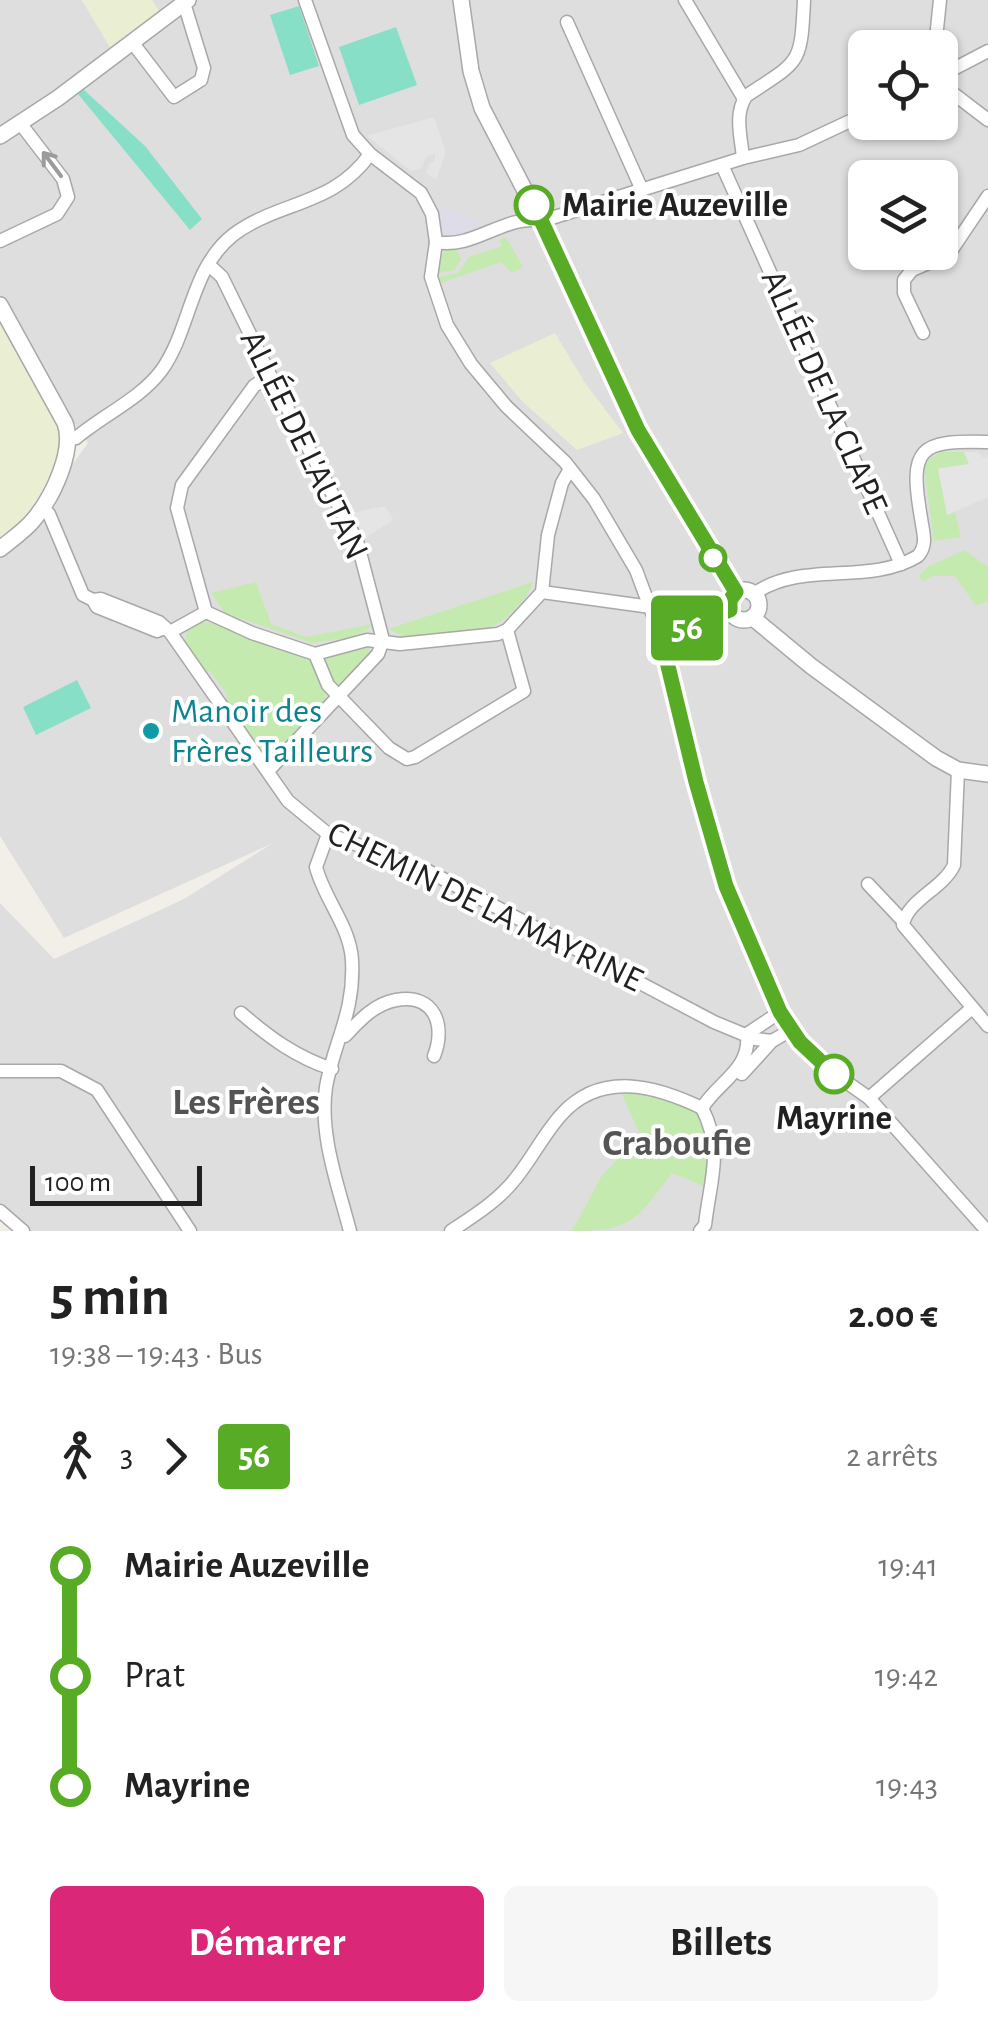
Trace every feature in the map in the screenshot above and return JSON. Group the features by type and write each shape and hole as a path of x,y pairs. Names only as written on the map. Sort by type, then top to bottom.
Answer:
{"street":[{"path":"305,0 353,135 370,154 421,193 432,214 436,242 432,260 434,292 447,325 506,406 570,468 594,498 636,570 661,637 726,886 780,1012 816,1058 869,1098 987,1231"},
{"path":"461,0 471,72 482,108 542,221 638,430 736,592"},
{"path":"686,0 744,99"},
{"path":"742,158 739,114 744,99 799,54 804,0"},
{"path":"937,30 940,0"},
{"path":"0,136 186,2 204,68 201,80 174,96 132,42"},
{"path":"567,22 642,190"},
{"path":"958,68 988,50"},
{"path":"958,97 988,120"},
{"path":"436,242 456,244 524,221 542,221 742,158 799,145 848,122"},
{"path":"0,241 57,214 68,197 63,179 20,123"},
{"path":"69,439 76,438 148,384 161,370 209,266 234,235 342,185 359,171 370,154"},
{"name":"ALLÉE DE LA CLAPE","path":"722,165 901,564"},
{"path":"923,333 904,292 904,280 912,270 948,254 988,196"},
{"name":"ALLÉE DE L'AUTAN","path":"209,266 222,277 357,541 383,640"},
{"path":"0,305 66,423 69,439 42,508 0,549"},
{"path":"206,612 177,508 182,485 254,386 270,376"},
{"path":"754,594 776,582 845,575 901,564 918,556 924,548 916,475 920,456 939,442 988,442"},
{"path":"167,630 206,612 252,633 315,654 348,644 383,640 400,644 485,636 507,630 542,592 548,536 570,468"},
{"name":"CHEMIN DE LA MAYRINE","path":"42,508 49,514 83,595 159,622 288,801 328,834 428,871 714,1022 755,1039 772,1041"},
{"path":"748,590 754,594 759,609 753,618 740,620 730,610 730,600 736,592 748,590"},
{"path":"542,592 651,607"},
{"path":"661,637 730,610"},
{"path":"753,618 906,739 958,770 988,774"},
{"path":"315,654 328,685 399,757 415,757 524,691 507,630"},
{"path":"269,770 378,654 383,640"},
{"path":"902,921 950,874 954,865 958,770"},
{"path":"328,834 316,867 352,958 350,1011 326,1086 324,1120 350,1231"},
{"path":"868,884 988,1026"},
{"path":"340,1042 366,1014 393,1000 416,999 432,1011 439,1026 440,1041 434,1056"},
{"path":"869,1098 972,1008"},
{"path":"702,1108 744,1061 749,1050 747,1034 780,1012"},
{"path":"241,1013 288,1050 332,1069"},
{"path":"702,1108 727,1089 772,1041 791,1030"},
{"path":"0,1070 61,1071 97,1090 190,1231"},
{"path":"451,1231 491,1206 515,1180 562,1114 596,1092 625,1086 647,1086 678,1095 702,1108 716,1144 705,1229"},
{"path":"0,1212 23,1231"}],"shaded area":[{"path":"0,0 82,0 111,48 158,12 152,0 988,0 988,1231 18,1231 0,1214 0,903 54,959 184,899 273,843 64,938 0,836 0,558 42,524 55,506 72,465 88,443 0,314"},
{"path":"434,117 446,152 436,180 426,173 435,154 427,156 420,169 411,171 367,136"},
{"path":"432,202 492,227 447,238"},
{"path":"964,452 988,456 988,497 947,515 938,469 969,464"},
{"path":"385,506 393,520 361,541 352,513"}],"green space":[{"path":"82,0 152,0 159,11 111,49"},
{"path":"299,6 319,66 290,75 270,15"},
{"path":"396,27 417,85 359,105 339,47"},
{"path":"83,89 145,146 202,219 190,230 78,94"},
{"path":"506,237 523,267 512,273 501,262 440,283 438,277 458,273 469,257 502,246 500,240"},
{"path":"456,249 461,259 455,270 439,273 439,256"},
{"path":"0,314 61,428 62,445 58,461 37,499 0,539"},
{"path":"555,333 585,383 623,433 577,450 523,402 490,363"},
{"path":"942,452 964,452 969,464 939,468 948,515 955,512 961,537 934,541 924,468 927,460"},
{"path":"965,550 988,567 988,601 976,606 955,576 932,576 923,582 919,575 929,566"},
{"path":"256,582 271,624 306,637 372,624 350,637 312,643 225,613 211,593"},
{"path":"533,582 527,596 489,629 406,638 388,629"},
{"path":"201,621 291,650 311,661 318,670 325,704 279,753 262,753 257,749 225,703 227,695 184,645 188,628"},
{"path":"368,645 371,654 343,685 331,683 323,666 325,658"},
{"path":"77,680 91,708 36,735 23,707"},
{"path":"632,1089 650,1090 699,1113 710,1143 710,1189 672,1173 631,1220 608,1229 572,1231 601,1177 640,1135 622,1094"}],"bus line":[{"name":"56","path":"534,205 638,430 736,592 730,600 730,610 661,637 726,886 780,1012 800,1042 834,1074"}],"place":[{"name":"Mairie Auzeville","path":"534,205"},
{"name":"Manoir des Frères Tailleurs","path":"151,731"},
{"name":"Mayrine","path":"834,1074"}],"district":[{"name":"Les Frères","path":"246,1103"},
{"name":"Craboufie","path":"677,1144"}]}
